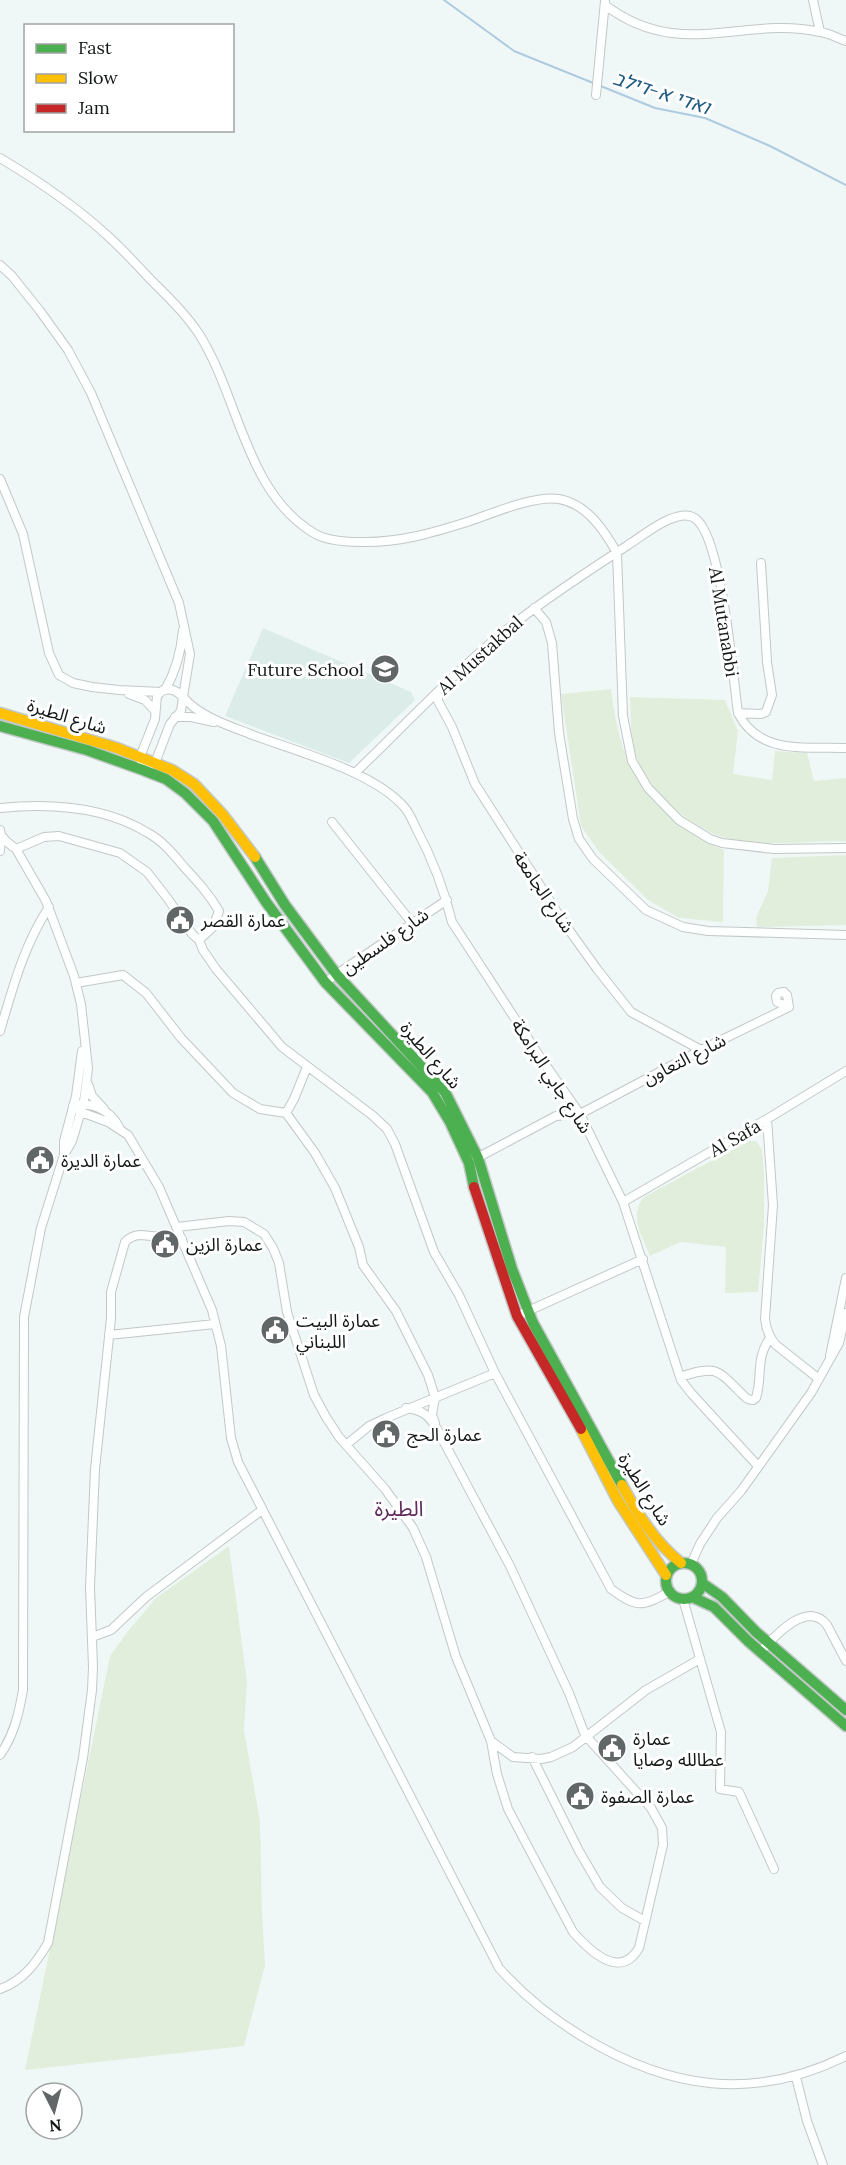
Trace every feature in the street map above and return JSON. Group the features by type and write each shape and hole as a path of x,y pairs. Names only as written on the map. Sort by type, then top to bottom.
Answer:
{"main road":[{"name":"شارع الطيرة","path":"0,713 140,757 172,770 194,784 216,807 252,852 285,905 337,975 445,1092 473,1160 528,1311 543,1343 634,1508 663,1548 686,1563"},
{"name":"شارع الطيرة","path":"0,726 87,750 166,779 176,786 213,821 266,902 325,982 432,1092 473,1160 476,1195 518,1316 590,1445 618,1501 666,1575"},
{"path":"688,1598 698,1592 702,1583 700,1572 686,1563 669,1569 665,1583 669,1592 679,1598 688,1598 714,1607 760,1652 846,1726"},
{"path":"702,1583 722,1597 768,1643 846,1710"}],"street":[{"path":"813,0 820,32"},
{"path":"605,3 622,18 675,34 695,35 789,29 820,32 846,41"},
{"path":"596,95 605,3"},
{"path":"0,158 22,171 109,237 186,316 213,360 258,470 269,489 282,507 314,534 352,542 382,543 454,526 515,506 545,499 570,502 592,518 605,533 617,553 623,716 627,743 633,761 638,774 648,788 679,820 710,839 722,843 774,849 846,848"},
{"path":"0,265 12,276 68,350 91,393 178,603 190,654 183,706 170,724 155,763 143,770 140,757 155,719 156,700 171,680 181,651 183,625"},
{"path":"0,479 23,534 37,591 41,620 54,667 59,675 73,683 119,690 176,691 196,710 230,726"},
{"name":"Al Mutanabbi","path":"617,553 675,516 688,515 699,521 715,559 723,595 738,713"},
{"name":"Al Mustakbal","path":"356,773 438,692 512,625 617,553"},
{"path":"760,563 767,662 772,695 766,712 761,714 738,713 742,723 754,734 787,748 846,748"},
{"path":"534,608 546,622 552,643 559,733 573,819 579,838 593,859 646,910 683,927 708,931 846,935"},
{"path":"119,690 145,700 155,711"},
{"name":"شارع الجامعة","path":"438,692 438,701 452,727 475,784 551,903 597,969 631,1012 701,1050"},
{"path":"175,717 191,717 230,726"},
{"name":"شارع جابي البرامكة","path":"230,726 356,773 380,787 406,808 428,850 447,900 452,922 580,1114 623,1202 680,1377 691,1393 758,1466"},
{"path":"0,808 43,805 85,810 111,817 148,832 169,848 202,885 219,911 213,927 199,940"},
{"path":"332,822 412,923"},
{"path":"0,1755 9,1743 19,1715 23,1689 24,1317 41,1228 64,1155 75,1131 87,1082 81,1004 76,983 49,907 16,849 1,833"},
{"path":"0,851 1,833"},
{"path":"16,849 44,837 59,836 120,853 147,872 192,934 199,940 216,969 282,1047 372,1115 387,1129 395,1144 434,1252 459,1295 495,1373 611,1589 628,1602 641,1604 669,1592"},
{"name":"شارع فلسطين","path":"325,982 447,900"},
{"path":"0,1031 22,958 35,928 49,907"},
{"path":"76,983 123,975 146,993 181,1038 233,1092 260,1108 286,1113 315,1153 335,1188 359,1247 363,1265 396,1311 428,1375 435,1397 432,1415 437,1429"},
{"name":"شارع التعاون","path":"473,1160 556,1116 580,1114 789,1006"},
{"path":"64,1155 64,1141 73,1106 84,1040"},
{"path":"286,1113 307,1067"},
{"name":"Al Safa","path":"623,1202 846,1071"},
{"path":"87,1082 95,1100 128,1135 159,1187 204,1291 221,1346 231,1438 238,1462 499,1968 517,1989 555,2020 605,2050 656,2072 690,2081 748,2084 796,2077 846,2056"},
{"path":"73,1106 109,1113"},
{"path":"82,1108 120,1128"},
{"path":"75,1131 83,1122 100,1119"},
{"path":"767,1119 773,1205 765,1319 770,1338 819,1379"},
{"path":"177,1227 229,1221 244,1222 264,1234 279,1263 287,1312 314,1395 346,1445 385,1489 413,1528 426,1557 456,1657 491,1741 497,1774 508,1809 573,1932 588,1948 600,1956 620,1963 634,1956 639,1948 663,1845 662,1828 651,1808 585,1735 569,1693 510,1566 437,1429 426,1414 419,1410 406,1408"},
{"path":"0,1989 19,1980 36,1963 48,1943 83,1758 92,1690 90,1587 95,1469 109,1335 111,1292 124,1242 135,1235 182,1239"},
{"path":"518,1316 643,1259"},
{"path":"830,1357 846,1278"},
{"path":"686,1563 717,1518 741,1491 819,1379 839,1343 846,1313"},
{"path":"109,1335 215,1324"},
{"path":"680,1377 697,1371 716,1370 747,1399 753,1400 758,1392 762,1349 770,1338"},
{"path":"346,1445 369,1426 406,1408 495,1373"},
{"path":"92,1637 111,1630 146,1598 261,1509"},
{"path":"688,1598 700,1659 722,1732 720,1789 739,1792 774,1869"},
{"path":"760,1652 782,1630 806,1617 814,1616 823,1620 827,1625 846,1661"},
{"path":"491,1741 513,1757 541,1759 551,1757 573,1747 585,1735 646,1690 700,1659"},
{"path":"532,1757 579,1851 600,1887 622,1908 645,1921"},
{"path":"796,2077 807,2121 823,2165"}],"shaded area":[{"path":"263,628 411,692 415,700 349,763 225,716"}],"green space":[{"path":"611,689 622,745 636,777 646,792 658,806 685,828 704,841 724,850 723,922 679,918 648,900 599,852 581,826 561,694"},
{"path":"630,697 725,700 738,731 733,774 772,780 775,751 807,753 814,781 846,778 846,841 749,842 721,837 692,822 665,800 638,761 632,737"},
{"path":"846,855 846,925 757,927 756,918 768,891 772,858"},
{"path":"748,1141 756,1141 762,1150 764,1173 764,1226 758,1292 725,1293 726,1247 681,1242 650,1256 640,1233 637,1212 644,1197"},
{"path":"229,1546 247,1682 244,1730 260,1821 265,1965 244,2046 25,2070 110,1656 156,1598"}],"waterway":[{"name":"ואדי א-דילב","path":"444,0 514,51 655,108 705,118 770,146 846,185"}],"traffic: fast":[{"path":"0,726 87,750 143,770 166,779 185,793 213,821 266,902 325,982 432,1092 450,1122 469,1163 474,1187"},
{"path":"255,857 285,905 337,975 445,1092 478,1158 512,1269 533,1323 622,1485"},
{"path":"684,1563 697,1568 702,1581 697,1594 684,1599 671,1594 666,1581 671,1568 684,1563"},
{"path":"702,1583 722,1597 756,1632 846,1710"},
{"path":"692,1597 714,1607 748,1641 846,1726"}],"traffic: slow":[{"path":"0,713 117,748 172,770 194,784 223,815 255,857"},
{"path":"581,1429 618,1501 666,1575"},
{"path":"622,1485 648,1527 681,1563"}],"traffic: jam":[{"path":"474,1187 517,1316 581,1429"}],"place":[{"name":"Future School","path":"385,669"},
{"name":"عمارة القصر","path":"180,920"},
{"name":"عمارة الديرة","path":"40,1160"},
{"name":"عمارة الزين","path":"165,1244"},
{"name":"عمارة البيت اللبناني","path":"275,1330"},
{"name":"عمارة الحج","path":"386,1434"},
{"name":"عمارة عطالله وصايا","path":"612,1748"},
{"name":"عمارة الصفوة","path":"580,1796"}],"district":[{"name":"الطيرة","path":"399,1508"}]}
